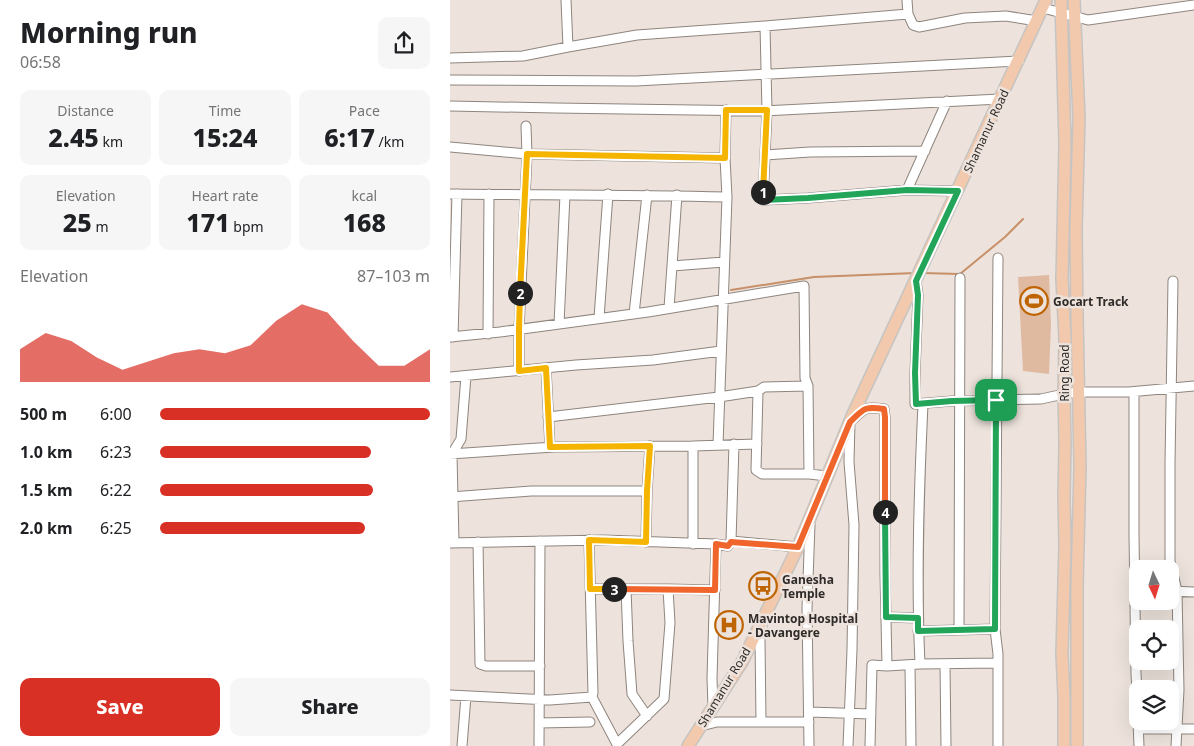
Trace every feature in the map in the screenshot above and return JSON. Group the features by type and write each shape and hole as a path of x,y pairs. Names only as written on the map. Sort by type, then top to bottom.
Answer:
{"main road":[{"name":"Ring Road","path":"1061,0 1065,145 1062,279 1065,339 1065,545 1062,654 1064,746"},
{"name":"Ring Road","path":"1074,0 1079,118 1076,230 1080,467 1077,586 1077,746"},
{"name":"Shamanur Road","path":"688,746 742,662 798,547 850,422 1045,4"}],"street":[{"path":"566,0 568,47"},
{"path":"907,0 908,14 913,25 919,27 965,18 1006,16 1037,21"},
{"path":"1045,4 1060,13 1088,20 1194,5"},
{"path":"450,58 523,56 637,35 908,14"},
{"path":"765,26 767,110 763,200 907,190 958,191"},
{"path":"450,80 636,81 1019,61"},
{"path":"450,106 767,110 1000,99"},
{"path":"907,190 947,102"},
{"path":"718,444 727,196 725,158 726,110"},
{"path":"519,371 519,330 527,154 526,126"},
{"path":"450,147 527,154 725,158"},
{"path":"765,156 810,152 925,151"},
{"path":"727,196 454,194 452,337 488,334 634,314 804,286 809,474"},
{"path":"488,334 489,194"},
{"path":"599,318 608,194"},
{"path":"559,324 565,195"},
{"path":"634,314 647,195"},
{"path":"669,308 676,196"},
{"path":"998,258 995,629 998,654 998,746"},
{"path":"672,266 724,262"},
{"path":"918,276 916,404 1040,399 1078,392 1134,392 1194,386"},
{"path":"959,630 960,278"},
{"path":"1170,560 1170,388 1173,281"},
{"path":"450,377 652,360 721,351"},
{"path":"546,368 550,447"},
{"path":"466,376 461,439 451,454 452,543 589,540 728,546 731,542 734,444"},
{"path":"548,417 719,397 758,391 764,387 808,386"},
{"path":"758,391 756,470 762,474 827,476"},
{"path":"1134,392 1136,560"},
{"path":"911,746 918,631 919,485 923,404"},
{"path":"848,746 854,525 849,462 850,422 864,408 884,409 885,417 885,563 888,666"},
{"path":"451,454 550,447 756,444"},
{"path":"646,542 650,446"},
{"path":"693,446 693,544"},
{"path":"451,497 531,491 647,491"},
{"path":"809,746 807,608 810,516"},
{"path":"589,540 592,696 618,745 664,699 670,624 668,590"},
{"path":"539,746 540,541"},
{"path":"478,542 480,664 486,666 540,666"},
{"path":"731,542 798,547"},
{"path":"713,707 716,544"},
{"path":"590,589 715,590"},
{"path":"626,589 632,694 647,716"},
{"path":"1179,591 1194,592"},
{"path":"1136,610 1136,680"},
{"path":"1174,610 1178,680"},
{"path":"761,722 760,639 765,612"},
{"path":"886,617 918,618"},
{"path":"918,631 995,629"},
{"path":"870,746 872,665 997,663"},
{"path":"945,664 946,746"},
{"path":"450,695 550,700 592,696"},
{"path":"462,746 466,696"},
{"path":"809,712 871,714"},
{"path":"539,723 590,722"},
{"path":"701,726 717,722 809,722"},
{"path":"1179,730 1194,729"},
{"path":"1138,730 1139,746"},
{"path":"1176,746 1177,730"}],"shaded area":[{"name":"Gocart Track","path":"1049,275 1051,325 1049,374 1023,371 1018,277"}],"waterway":[{"path":"922,273 960,274 1005,237 1023,219"},
{"path":"731,290 814,277 915,273"}],"place":[{"name":"Gocart Track","path":"1034,301"},
{"name":"Ganesha Temple","path":"763,586"},
{"name":"Mavintop Hospital - Davangere","path":"729,625"}],"route":[{"path":"726,110 767,110 763,200 907,190 958,191 916,281 918,295 915,373 916,404 996,400 995,629 918,631 918,618 886,617 884,409 864,408 850,422 798,547 731,542 728,546 716,544 715,590 590,589 589,540 646,542 650,446 550,447 546,368 519,371 519,330 527,154 725,158 726,110"}]}
